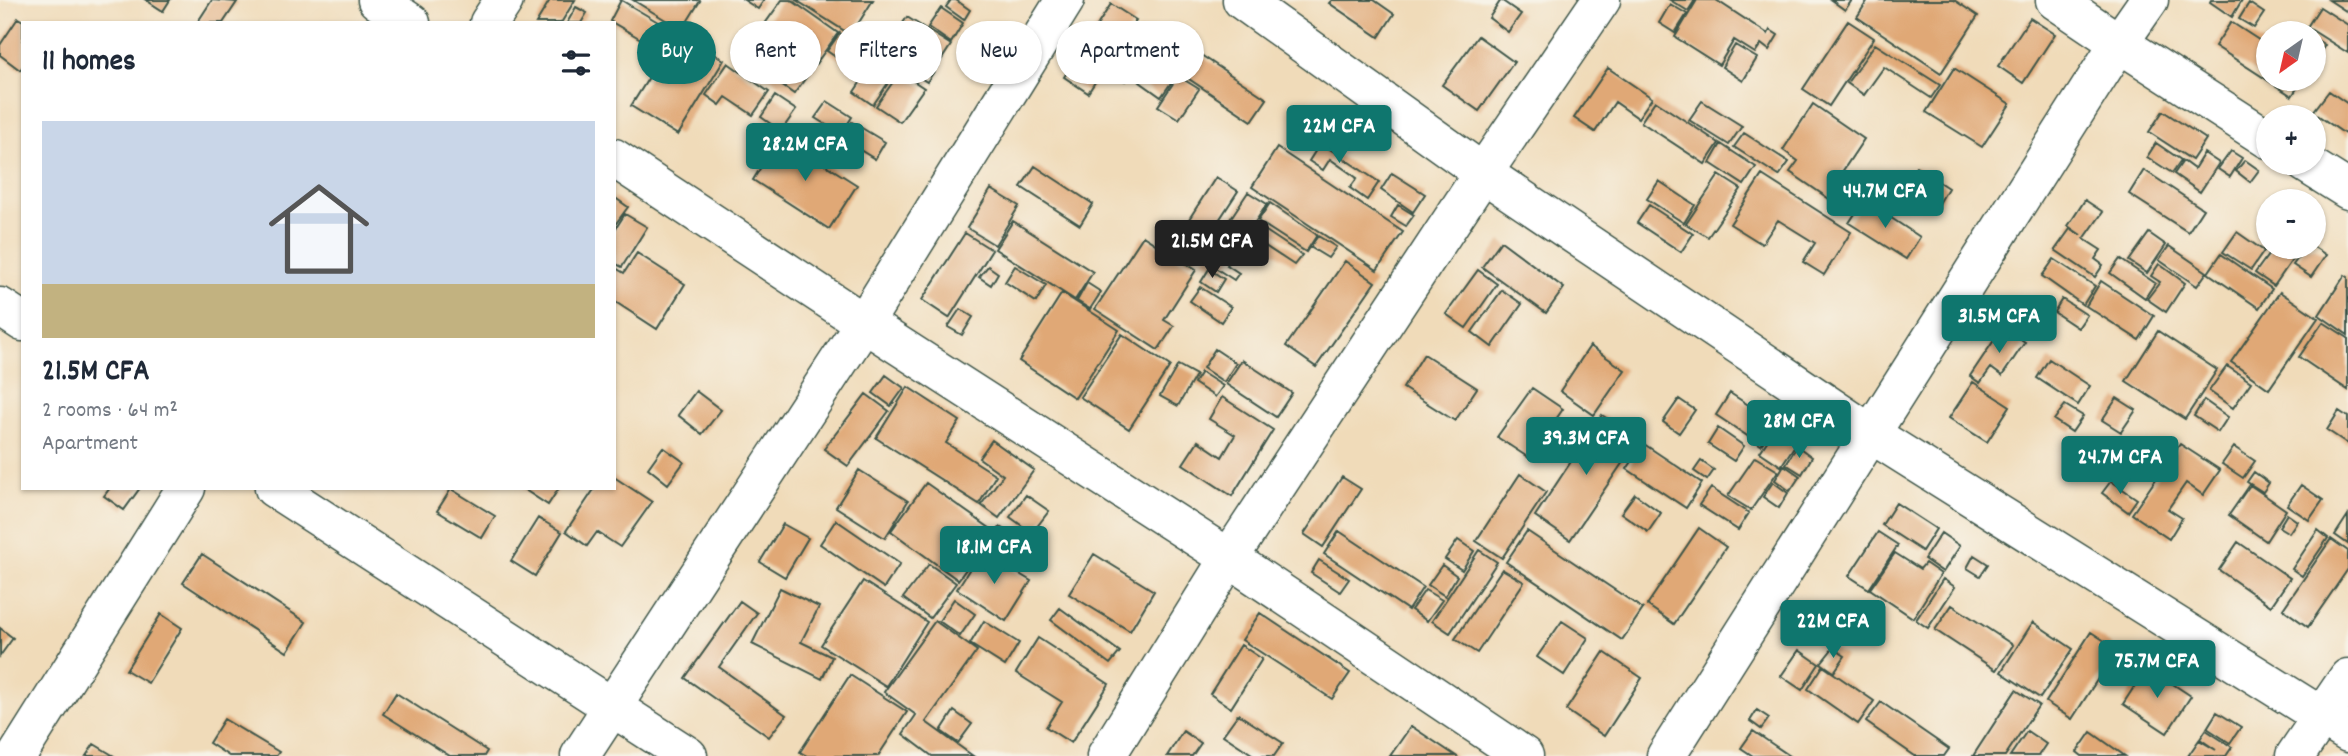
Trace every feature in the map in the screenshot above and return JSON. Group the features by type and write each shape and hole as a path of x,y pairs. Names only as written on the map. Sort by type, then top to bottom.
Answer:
{"street":[{"path":"377,0 408,21"},
{"path":"490,21 505,0"},
{"path":"580,756 864,323 1065,0"},
{"path":"1242,0 1483,173 1871,434 2334,724"},
{"path":"1106,756 1229,558 1483,173 1601,0"},
{"path":"2055,0 2256,131"},
{"path":"1666,756 2119,43 2149,0"},
{"path":"616,159 1229,558 1524,756"},
{"path":"2324,175 2348,190"},
{"path":"0,307 21,321"},
{"path":"17,756 185,490"},
{"path":"277,490 688,756"},
{"path":"2295,756 2334,724 2348,678"}],"building":[{"path":"146,0 170,0 163,11"},
{"path":"212,0 237,2 224,21 198,21"},
{"path":"550,0 575,0 562,21 537,21"},
{"path":"621,0 656,21 637,21 637,37 616,24 616,21 610,21"},
{"path":"633,0 700,1 688,21 667,21"},
{"path":"744,0 764,0 758,9"},
{"path":"782,0 791,0 821,21 767,21"},
{"path":"796,0 873,0 860,21 835,21 835,25"},
{"path":"951,0 956,0 970,10 964,20 946,7"},
{"path":"1332,0 1374,0 1394,14 1379,37 1329,3"},
{"path":"1501,0 1521,14 1508,32 1489,18"},
{"path":"1670,0 1695,0 1688,11"},
{"path":"1697,0 1716,0 1768,34 1770,30 1778,35 1769,50 1761,44 1755,53 1734,40 1719,65 1675,37"},
{"path":"1831,0 1852,0 1845,10"},
{"path":"1868,0 1954,0 1978,16 1941,73 1857,17"},
{"path":"2242,0 2232,17 2210,2"},
{"path":"2329,0 2348,0 2348,8 2346,11"},
{"path":"2249,3 2264,13 2256,21 2254,28 2239,19"},
{"path":"1111,4 1136,20 1135,21 1100,21"},
{"path":"1670,4 1687,14 1675,33 1659,23"},
{"path":"576,7 587,13 582,21 568,21"},
{"path":"2320,7 2348,25 2348,53 2326,39 2326,21 2311,21"},
{"path":"941,8 960,21 956,21 956,35 951,43 942,37 942,21 932,21"},
{"path":"18,18 23,21 20,70 0,55 0,45"},
{"path":"2030,18 2055,34 2023,83 1998,66"},
{"path":"821,21 835,31 835,37 821,57"},
{"path":"1848,21 1874,38 1829,106 1803,89"},
{"path":"2231,22 2256,38 2256,73 2215,46"},
{"path":"1478,36 1514,62 1479,111 1442,85"},
{"path":"942,39 951,45 942,59"},
{"path":"835,40 835,56 827,51"},
{"path":"1875,44 1940,85 1931,98 1884,67 1864,95 1847,83"},
{"path":"1735,45 1757,58 1743,81 1722,67"},
{"path":"716,55 724,60 716,73"},
{"path":"1204,57 1267,99 1252,121 1196,84 1204,84"},
{"path":"728,63 730,84 758,84 769,92 753,115 726,97 720,105 706,95"},
{"path":"1608,68 1652,98 1638,118 1615,102 1595,132 1574,118"},
{"path":"1954,68 2010,104 1982,147 1926,112"},
{"path":"645,84 709,84 678,135 631,106"},
{"path":"780,84 801,84 794,94"},
{"path":"859,84 887,84 873,105 854,92"},
{"path":"892,84 918,84 924,88 900,122 876,106"},
{"path":"1074,84 1094,84 1088,93"},
{"path":"1143,84 1170,84 1161,97"},
{"path":"1173,84 1191,84 1199,89 1179,119 1158,106"},
{"path":"2329,91 2348,104 2348,136 2326,121 2326,105 2318,105"},
{"path":"775,96 796,110 781,131 761,117"},
{"path":"827,101 852,117 841,134 815,118"},
{"path":"1655,101 1719,143 1705,164 1641,122"},
{"path":"1702,101 1742,126 1729,145 1689,120"},
{"path":"1813,104 1864,139 1838,178 1853,188 1841,207 1790,172 1798,161 1783,150"},
{"path":"2163,111 2206,139 2192,160 2149,132"},
{"path":"852,122 885,142 875,159 842,139"},
{"path":"1298,128 1379,182 1367,200 1350,188 1357,178 1330,159 1323,170 1309,161 1316,150 1294,135"},
{"path":"1744,133 1789,162 1779,176 1734,147"},
{"path":"780,136 857,185 829,229 753,180"},
{"path":"2156,143 2181,160 2172,173 2147,157"},
{"path":"1721,144 1756,167 1744,185 1710,163"},
{"path":"1277,148 1403,232 1377,270 1252,187"},
{"path":"2231,151 2242,158 2230,177 2218,169"},
{"path":"2204,153 2219,163 2200,192 2174,174 2183,161 2194,169"},
{"path":"2245,160 2256,168 2256,174 2250,182 2236,171"},
{"path":"1035,166 1093,204 1080,225 1021,187"},
{"path":"1916,167 1948,188 1937,207 1904,185"},
{"path":"2144,170 2203,209 2188,232 2129,194"},
{"path":"1392,173 1425,194 1413,212 1381,190"},
{"path":"1719,175 1741,189 1708,237 1686,224"},
{"path":"1762,175 1851,232 1824,275 1803,262 1815,243 1778,220 1762,244 1730,224"},
{"path":"1216,177 1238,191 1191,263 1170,249"},
{"path":"1659,181 1695,205 1684,223 1647,199"},
{"path":"991,189 1019,206 995,245 967,228"},
{"path":"1248,192 1267,204 1227,265 1239,273 1234,280 1203,260"},
{"path":"616,198 628,207 616,223"},
{"path":"1864,200 1920,237 1906,259 1849,223"},
{"path":"2085,200 2103,212 2084,239 2101,250 2095,259 2103,265 2095,277 2055,250 2070,229 2081,235 2068,226"},
{"path":"1270,203 1317,235 1306,252 1258,221"},
{"path":"1398,205 1414,215 1406,226 1391,217"},
{"path":"1649,205 1693,234 1681,252 1637,223"},
{"path":"625,214 647,227 622,267 616,264 616,228"},
{"path":"1013,221 1093,272 1075,300 995,249"},
{"path":"1263,229 1302,255 1294,265 1256,240"},
{"path":"2237,232 2256,245 2256,259 2259,259 2251,270 2223,252"},
{"path":"965,233 992,250 949,318 922,300"},
{"path":"2149,233 2166,245 2147,273 2129,261"},
{"path":"1143,236 1196,270 1164,320 1174,326 1158,350 1095,309"},
{"path":"1318,236 1336,247 1328,258 1310,247"},
{"path":"1501,241 1564,288 1546,313 1482,267"},
{"path":"2169,246 2207,272 2197,286 2159,260"},
{"path":"637,253 685,284 657,329 616,302 616,268 624,273"},
{"path":"2221,254 2272,289 2259,308 2208,273"},
{"path":"2054,259 2095,286 2083,305 2042,276"},
{"path":"2120,259 2155,283 2145,298 2110,273"},
{"path":"2265,259 2293,259 2274,286 2255,273"},
{"path":"2297,259 2323,259 2311,277 2293,265"},
{"path":"1345,261 1375,282 1316,367 1286,346"},
{"path":"2159,264 2185,283 2166,312 2147,299 2160,282 2151,276"},
{"path":"988,266 998,273 991,285 979,277"},
{"path":"1015,266 1046,285 1036,302 1005,282"},
{"path":"1209,269 1224,279 1216,292 1201,282"},
{"path":"1478,270 1497,284 1466,328 1446,314"},
{"path":"2345,275 2348,277 2348,335 2319,315"},
{"path":"2101,281 2154,316 2139,340 2086,306"},
{"path":"1087,283 1101,292 1090,309 1077,301"},
{"path":"1200,287 1231,307 1221,322 1190,301"},
{"path":"1502,290 1522,304 1492,347 1472,332"},
{"path":"2280,292 2318,318 2269,389 2231,362"},
{"path":"1062,293 1119,330 1075,398 1019,361"},
{"path":"2062,299 2087,315 2078,328 2054,312"},
{"path":"960,309 973,317 962,335 948,327"},
{"path":"2017,313 2031,323 2022,336 2008,327"},
{"path":"2323,322 2348,338 2348,390 2299,357"},
{"path":"2003,327 2025,342 2002,376 1991,368 1980,383 1970,376"},
{"path":"2158,331 2217,370 2185,419 2126,381"},
{"path":"1122,334 1170,366 1129,429 1080,397"},
{"path":"1590,346 1625,370 1594,415 1560,391"},
{"path":"1215,349 1236,363 1224,382 1203,368"},
{"path":"1424,354 1477,388 1455,421 1403,388"},
{"path":"2049,359 2090,386 2078,405 2037,378"},
{"path":"1242,360 1292,393 1276,417 1226,384"},
{"path":"1178,365 1196,375 1178,406 1160,396"},
{"path":"2227,366 2251,382 2233,408 2209,391"},
{"path":"1201,372 1223,386 1215,397 1194,383"},
{"path":"886,375 904,388 891,406 873,393"},
{"path":"1973,382 2010,406 1987,442 1949,418"},
{"path":"908,387 960,421 946,443 996,475 979,504 876,438"},
{"path":"1532,388 1563,409 1529,458 1497,437"},
{"path":"696,391 721,410 702,434 678,415"},
{"path":"1730,393 1776,423 1761,445 1716,415"},
{"path":"866,394 889,411 848,466 824,449"},
{"path":"1222,397 1273,430 1232,496 1183,464 1198,441 1222,457 1235,435 1209,419"},
{"path":"2117,398 2136,410 2121,432 2102,420"},
{"path":"1679,399 1695,410 1679,433 1663,422"},
{"path":"2204,400 2228,417 2218,432 2194,416"},
{"path":"2065,405 2083,416 2072,432 2054,420"},
{"path":"2339,411 2348,417 2348,444 2327,430"},
{"path":"1602,415 1638,440 1570,540 1535,516"},
{"path":"1778,425 1799,439 1781,466 1760,452"},
{"path":"1718,428 1744,446 1734,461 1708,444"},
{"path":"992,440 1034,470 999,518 981,505 1003,475 979,458"},
{"path":"1644,444 1702,483 1686,508 1627,469"},
{"path":"2180,444 2220,470 2203,495 2186,483 2168,509 2182,518 2169,539 2132,514"},
{"path":"1797,446 1812,457 1802,474 1786,464"},
{"path":"663,447 684,462 668,484 648,468"},
{"path":"2234,447 2255,461 2243,478 2222,464"},
{"path":"1755,457 1778,471 1751,510 1728,496"},
{"path":"1701,461 1714,470 1707,480 1694,471"},
{"path":"1784,465 1800,476 1790,491 1775,480"},
{"path":"859,470 908,501 885,538 836,507"},
{"path":"2254,472 2269,483 2263,492 2247,482"},
{"path":"1520,474 1546,492 1502,558 1476,541"},
{"path":"1342,477 1361,489 1323,547 1304,534"},
{"path":"616,478 652,502 620,547 597,532 587,546 566,531 594,490 616,490"},
{"path":"2111,481 2137,499 2128,512 2102,493"},
{"path":"1773,482 1788,493 1779,508 1763,497"},
{"path":"926,483 994,531 958,580 891,531"},
{"path":"2250,485 2286,510 2266,541 2229,515"},
{"path":"2301,485 2323,500 2309,520 2287,505"},
{"path":"1711,488 1749,513 1738,530 1699,505"},
{"path":"108,490 139,490 124,510 104,496"},
{"path":"453,490 495,516 482,538 437,511"},
{"path":"525,490 558,490 548,505"},
{"path":"1635,494 1661,513 1648,532 1621,513"},
{"path":"1026,495 1049,511 1032,533 1010,517"},
{"path":"1896,503 1936,529 1922,551 1882,525"},
{"path":"2287,514 2297,521 2289,533 2279,527"},
{"path":"2348,515 2348,544 2335,535"},
{"path":"538,518 562,532 535,576 511,561"},
{"path":"836,520 900,564 884,588 820,544"},
{"path":"783,524 808,538 785,577 760,562"},
{"path":"1000,527 1023,541 1010,563 986,548"},
{"path":"1699,528 1726,547 1674,624 1647,605"},
{"path":"2318,530 2328,538 2302,576 2292,569"},
{"path":"1339,531 1423,587 1408,610 1324,554"},
{"path":"1527,531 1643,609 1622,640 1506,562"},
{"path":"1878,532 1898,545 1869,589 1849,576"},
{"path":"1941,533 1960,546 1943,572 1924,559"},
{"path":"2331,539 2348,551 2348,569 2308,627 2283,609"},
{"path":"1458,540 1474,551 1462,570 1445,559"},
{"path":"2238,542 2290,578 2271,606 2219,570"},
{"path":"1479,550 1497,562 1450,633 1432,621"},
{"path":"981,551 1031,581 1006,621 957,589"},
{"path":"1895,553 1920,569 1925,563 1941,574 1913,618 1870,589"},
{"path":"202,554 306,622 287,652 183,583"},
{"path":"1094,554 1154,591 1130,631 1069,594"},
{"path":"1974,555 1988,564 1980,576 1967,568"},
{"path":"1319,560 1349,579 1340,592 1311,573"},
{"path":"929,564 956,583 930,618 903,598"},
{"path":"1442,565 1457,576 1445,596 1428,585"},
{"path":"1502,569 1524,582 1477,653 1455,639"},
{"path":"1943,579 1955,587 1928,628 1916,620"},
{"path":"863,581 927,622 886,686 821,645"},
{"path":"780,588 819,607 801,642 832,657 822,679 752,644"},
{"path":"1425,590 1442,600 1427,621 1411,610"},
{"path":"954,599 975,614 960,636 939,621"},
{"path":"740,601 757,613 719,667 786,715 769,737 685,678"},
{"path":"1952,605 2013,645 1996,670 1935,630"},
{"path":"1060,608 1120,652 1110,664 1051,620"},
{"path":"1260,613 1350,673 1332,699 1242,640"},
{"path":"161,614 182,628 148,683 126,670"},
{"path":"935,621 977,651 926,722 973,756 932,756 903,734 916,715 884,692"},
{"path":"984,621 1019,643 1005,666 970,644"},
{"path":"1562,621 1588,638 1564,675 1537,657"},
{"path":"2033,622 2073,649 2040,698 2001,672"},
{"path":"0,628 13,638 0,656"},
{"path":"2091,632 2117,649 2072,719 2046,702"},
{"path":"1038,638 1109,684 1071,743 1046,727 1062,702 1016,673"},
{"path":"1241,645 1262,659 1231,708 1210,694"},
{"path":"1833,648 1845,656 1834,672 1821,663"},
{"path":"1799,650 1819,664 1802,690 1781,676"},
{"path":"1604,652 1642,678 1604,736 1566,710"},
{"path":"2123,652 2143,666 2133,681 2112,667"},
{"path":"1823,666 1874,701 1858,724 1808,689"},
{"path":"2147,667 2191,696 2167,733 2123,704"},
{"path":"850,675 907,712 878,756 807,756 800,752"},
{"path":"2016,690 2039,705 2005,756 1973,756"},
{"path":"396,693 487,751 484,756 450,756 383,714"},
{"path":"1881,702 1949,749 1944,756 1915,756 1866,722"},
{"path":"1757,710 1769,718 1761,729 1750,721"},
{"path":"954,711 972,724 958,743 941,731"},
{"path":"2217,712 2241,727 2230,743 2207,728"},
{"path":"1238,714 1283,743 1274,756 1255,756 1223,735"},
{"path":"224,719 279,752 276,756 229,756 209,743"},
{"path":"1411,726 1456,756 1390,756"},
{"path":"2206,730 2232,747 2226,756 2188,756 2199,740 2216,750 2200,739"},
{"path":"1183,731 1201,743 1192,756 1167,756"},
{"path":"1753,731 1790,756 1753,756 1741,748"},
{"path":"2027,731 2046,744 2038,756 2010,756"},
{"path":"2091,732 2125,756 2082,756 2077,752"},
{"path":"94,744 114,756 86,756"}]}
